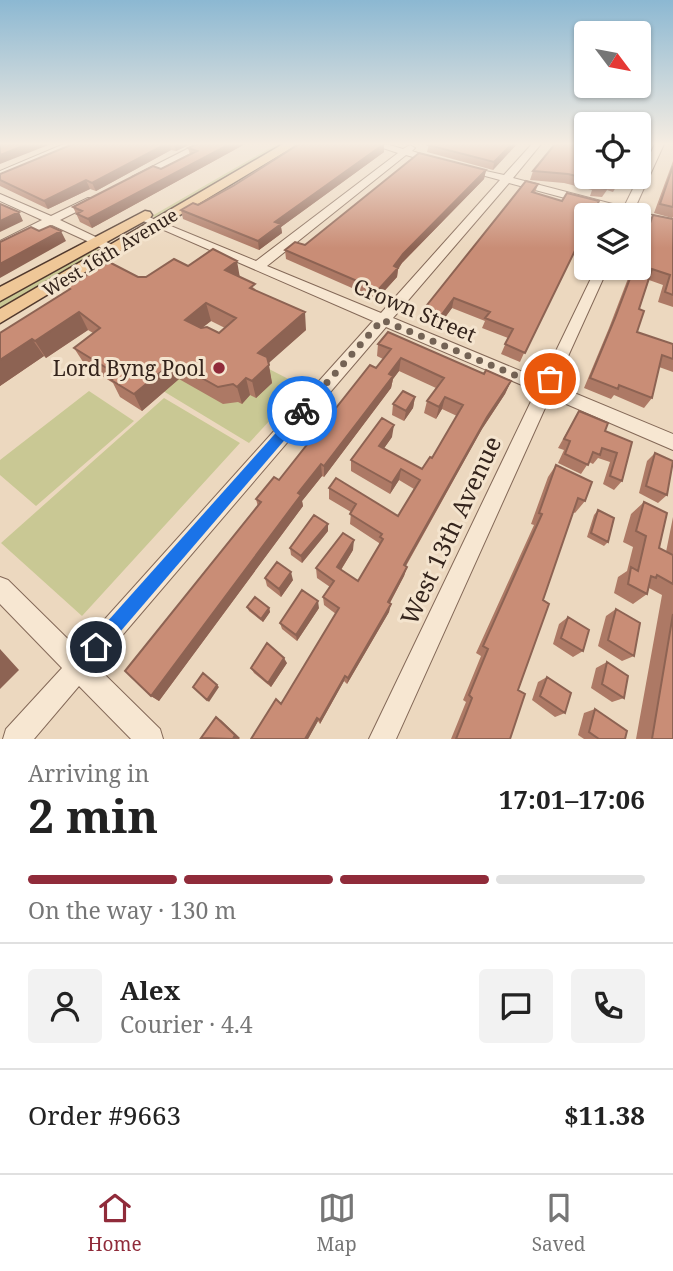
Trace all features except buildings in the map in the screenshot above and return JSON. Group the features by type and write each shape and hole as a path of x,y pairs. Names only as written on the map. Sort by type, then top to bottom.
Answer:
{"main road":[{"name":"West 16th Avenue","path":"0,295 209,178"},
{"name":"West 16th Avenue","path":"0,317 233,178"}],"street":[{"path":"122,185 135,178"},
{"path":"257,267 371,178"},
{"path":"632,203 644,178"},
{"path":"16,739 506,179 589,203"},
{"path":"0,197 115,249"},
{"path":"0,246 99,197"},
{"name":"Crown Street","path":"140,217 673,442"},
{"path":"651,219 673,224"},
{"name":"West 13th Avenue","path":"382,739 596,280"},
{"path":"0,588 150,739"}],"shaded area":[{"path":"217,178 225,178 156,218 152,216"},
{"path":"96,248 101,251 0,313 0,299 83,252"},
{"name":"Lord Byng Pool","path":"197,332 302,386 249,443 140,377"},
{"path":"89,391 134,421 36,506 0,475 0,460"},
{"path":"164,398 240,443 82,616 1,543"}],"way so far":[{"path":"302,411 382,320 546,388 550,379"}],"place":[{"name":"Lord Byng Pool","path":"219,368"}],"route":[{"path":"96,647 302,411"}]}
